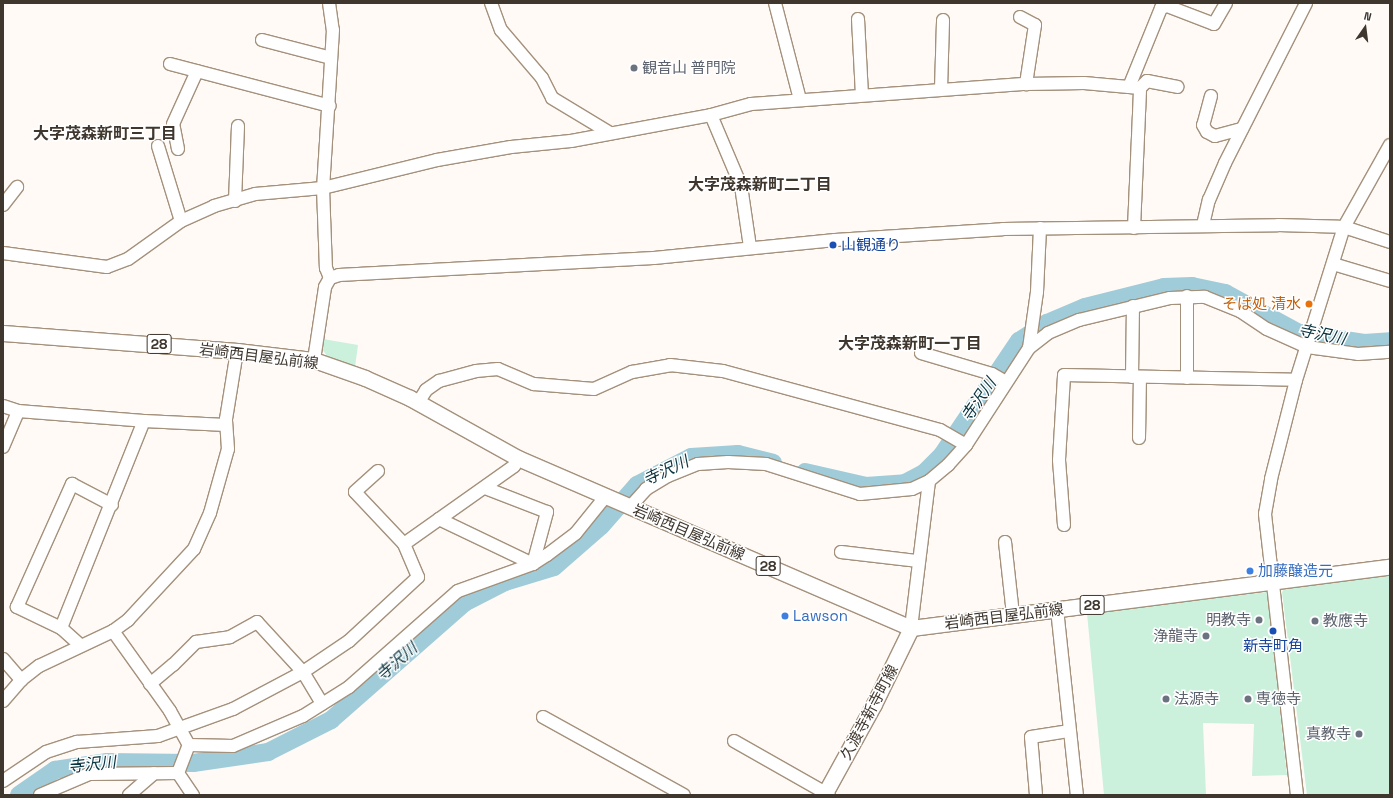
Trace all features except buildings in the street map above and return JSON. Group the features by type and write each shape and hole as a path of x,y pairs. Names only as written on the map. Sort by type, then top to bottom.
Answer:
{"main road":[{"name":"岩崎西目屋弘前線","path":"3,333 237,351 314,360 365,378 418,403 518,458 607,498 911,628 1390,567"},
{"name":"久渡寺新寺町線","path":"826,794 874,704 911,628"}],"street":[{"path":"328,3 333,30 330,106 325,131 323,188 326,268 330,278"},
{"path":"491,3 501,30 542,78 552,98 610,133"},
{"path":"776,3 800,100"},
{"path":"1135,87 1161,8 1167,6 1214,24 1226,3"},
{"path":"1203,225 1209,200 1242,128 1306,3"},
{"path":"1020,17 1034,25 1026,84"},
{"path":"858,19 862,95"},
{"path":"941,89 943,20"},
{"path":"262,40 331,58"},
{"path":"170,64 330,106"},
{"path":"178,149 173,124 197,71"},
{"path":"3,253 107,267 128,258 181,221 214,206 255,194 323,188 437,160 511,147 571,141 711,114 751,104 1026,84 1084,83 1135,87 1147,81 1177,87"},
{"path":"1134,228 1134,200 1142,98 1135,87"},
{"path":"1210,96 1203,125 1207,132 1215,136 1242,128"},
{"path":"711,114 741,186 750,247"},
{"path":"235,201 238,126"},
{"path":"1297,795 1264,514 1296,380 1314,327 1344,227 1390,145"},
{"path":"158,146 181,221"},
{"path":"3,205 17,187"},
{"path":"314,360 325,287 330,278 339,275 405,270 654,258 750,247 1003,229 1134,228 1203,225 1344,227 1390,242"},
{"path":"1029,348 1033,322 1040,228"},
{"path":"1333,264 1390,282"},
{"path":"1187,296 1187,378"},
{"path":"627,506 646,489 668,476 698,464 728,462 766,464 860,494 912,489 929,481 948,465 964,444 1029,348 1048,333 1079,320 1133,306 1187,296 1205,297 1240,311 1267,329 1308,344 1358,354 1390,352"},
{"path":"1133,306 1139,438"},
{"path":"3,701 21,680 39,666 80,645 113,631 128,620 194,549 210,513 228,449 226,425 237,351"},
{"path":"921,353 992,374 1006,382"},
{"path":"418,403 426,390 439,381 476,371 498,369 534,384 594,389 632,372 670,365 723,371 940,430 964,444"},
{"path":"1064,525 1059,460 1064,375 1296,380"},
{"path":"3,406 18,411 144,422 226,425"},
{"path":"3,447 18,411"},
{"path":"61,628 112,505 144,422"},
{"path":"404,544 485,488 514,466 518,458"},
{"path":"3,781 46,752 77,742 158,736 233,709 303,672 349,641 418,577 404,544 355,492 378,471"},
{"path":"911,628 929,481"},
{"path":"80,645 61,628 17,607 72,484 112,505"},
{"path":"485,488 547,512 533,564"},
{"path":"189,747 234,746 303,716 349,687 458,591 533,564 576,533 607,498"},
{"path":"439,519 533,564"},
{"path":"1005,542 1013,615"},
{"path":"841,552 918,561"},
{"path":"1056,609 1077,795"},
{"path":"150,684 173,665 196,642 230,637 257,622 303,672 322,704"},
{"path":"113,631 181,727 189,747 179,770"},
{"path":"3,659 21,680"},
{"path":"543,717 684,795"},
{"path":"1036,795 1030,737 1070,731"},
{"path":"734,741 826,794"},
{"path":"40,795 89,774 154,773 179,770"},
{"path":"179,770 193,795"},
{"path":"129,795 154,773"}],"green space":[{"path":"323,339 358,345 355,367 329,359 322,349"},
{"path":"1390,575 1390,795 1307,795 1282,592 1286,587"},
{"path":"1267,592 1287,775 1252,776 1254,724 1203,723 1206,795 1104,795 1087,613"}],"waterway":[{"name":"寺沢川","path":"805,472 866,486 905,483 924,473 942,455 1019,341 1047,323 1085,307 1164,287 1192,286 1225,293 1299,333 1364,343 1390,341"},
{"name":"寺沢川","path":"19,795 55,770 107,762 193,763 268,752 331,720 464,603 505,582 554,567 601,526 637,485 691,457 738,454 773,463"}],"place":[{"name":"観音山 普門院","path":"634,68"},
{"name":"山観通り","path":"833,245"},
{"name":"そば処 清水","path":"1309,304"},
{"name":"加藤醸造元","path":"1250,571"},
{"name":"Lawson","path":"785,616"},
{"name":"明教寺","path":"1259,620"},
{"name":"教應寺","path":"1315,621"},
{"name":"新寺町角","path":"1273,631"},
{"name":"浄龍寺","path":"1206,636"},
{"name":"法源寺","path":"1166,699"},
{"name":"専徳寺","path":"1248,699"},
{"name":"真教寺","path":"1359,734"}],"district":[{"name":"大字茂森新町三丁目","path":"105,134"},
{"name":"大字茂森新町二丁目","path":"760,185"},
{"name":"大字茂森新町一丁目","path":"910,344"}]}
